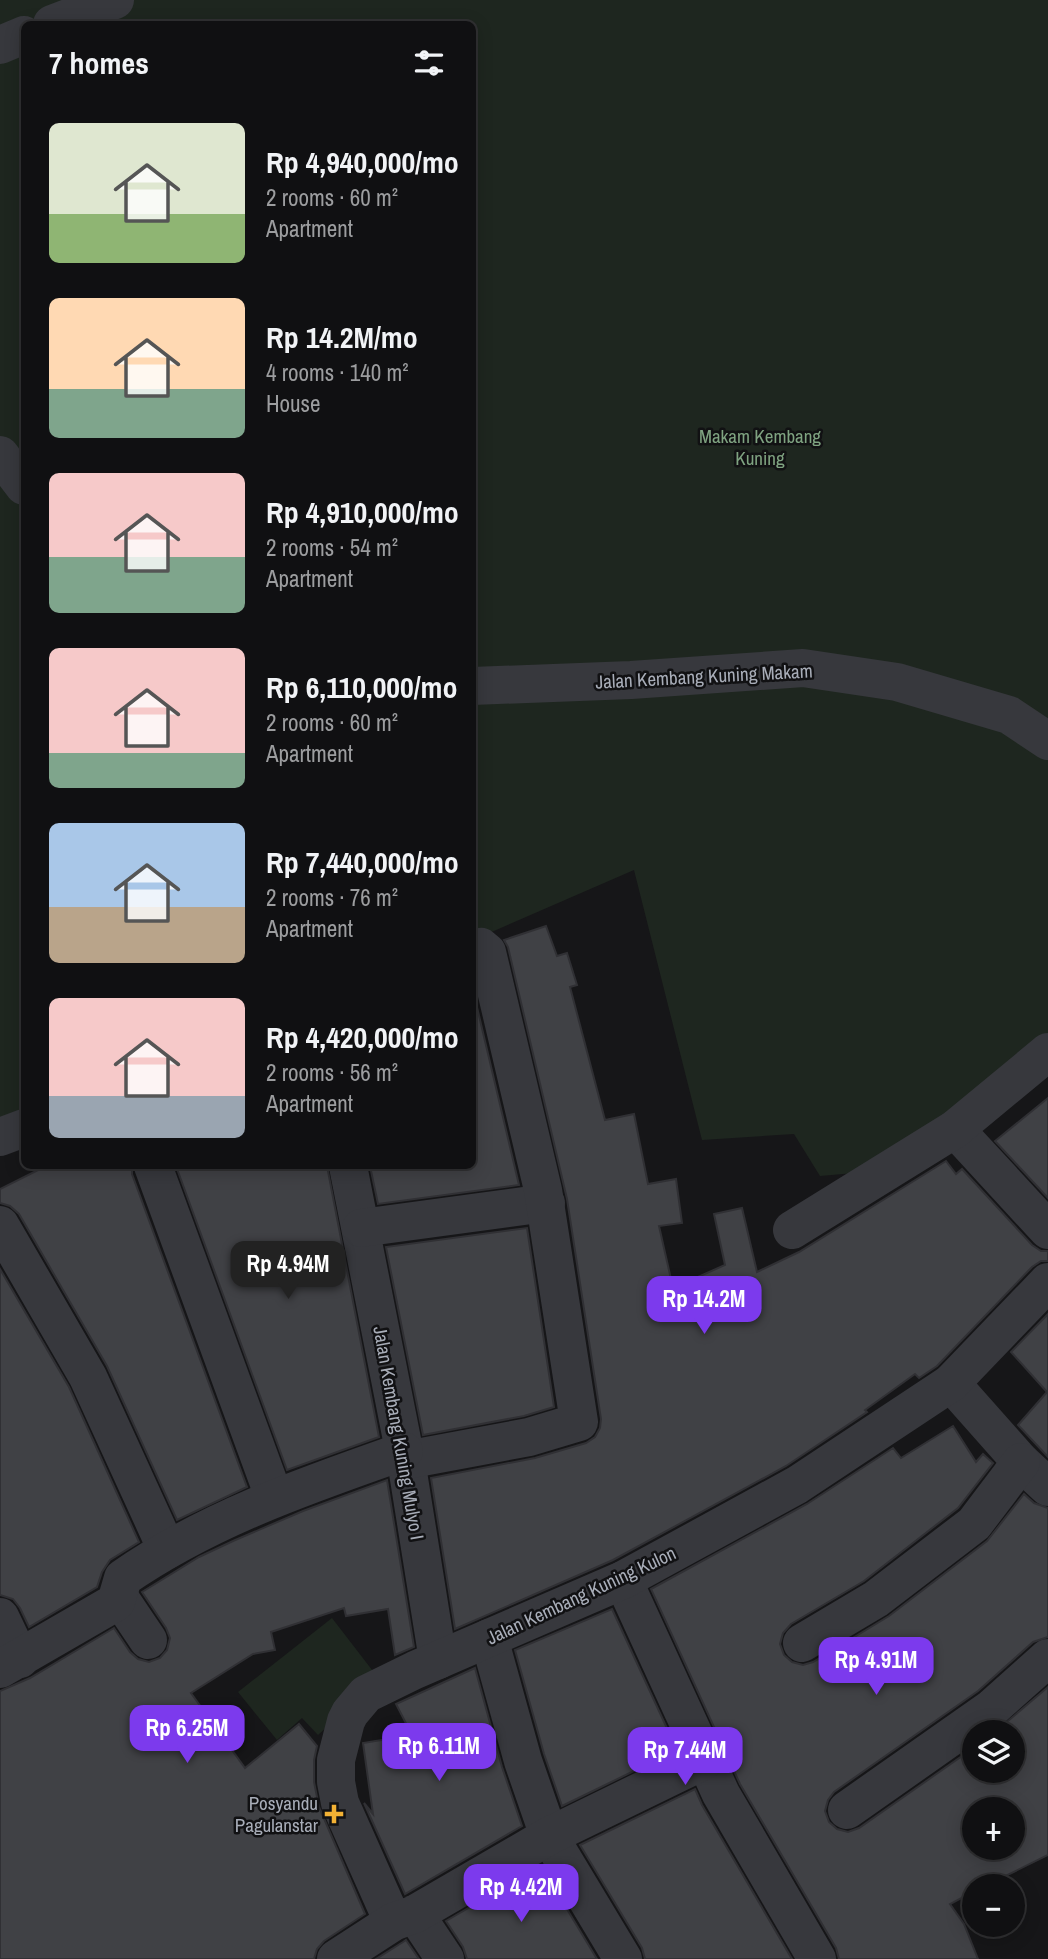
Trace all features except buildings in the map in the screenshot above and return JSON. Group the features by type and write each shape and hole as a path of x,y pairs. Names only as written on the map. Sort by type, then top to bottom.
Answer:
{"street":[{"path":"60,21 115,0"},
{"path":"0,45 21,36"},
{"path":"0,455 21,482"},
{"name":"Jalan Kembang Kuning Makam","path":"476,686 644,679 803,668 897,682 1009,715 1048,741"},
{"path":"0,1617 10,1664 116,1602 123,1578 167,1550 274,1497 405,1456 529,1437 579,1422 545,1203 487,952 481,947 476,949"},
{"path":"792,1230 954,1129 1048,1052"},
{"path":"0,1137 21,1129"},
{"path":"954,1129 1048,1230"},
{"path":"154,1169 274,1497"},
{"name":"Jalan Kembang Kuning Mulyo I","path":"349,1169 405,1456 438,1660"},
{"path":"361,1228 545,1203"},
{"path":"0,1225 88,1377 167,1550"},
{"name":"Jalan Kembang Kuning Kulon","path":"445,1959 404,1918 340,1803 336,1760 346,1721 366,1694 623,1580 797,1485 951,1383 1048,1282"},
{"path":"802,1643 876,1599 1035,1474 951,1383"},
{"path":"623,1580 721,1794 817,1959"},
{"path":"119,1597 148,1640"},
{"path":"489,1638 523,1760 549,1836 623,1959"},
{"path":"847,1810 992,1708 1048,1658"},
{"path":"336,1959 549,1836 705,1760"}],"green space":[{"name":"Makam Kembang Kuning","path":"0,0 1048,0 1048,1057 877,1171 820,1176 794,1134 702,1140 634,870 476,939 476,21 21,21 21,1112 0,1120"},
{"path":"332,1618 379,1679 318,1735 302,1718 277,1740 238,1692"}],"place":[{"name":"Posyandu Pagulanstar","path":"334,1814"}]}
